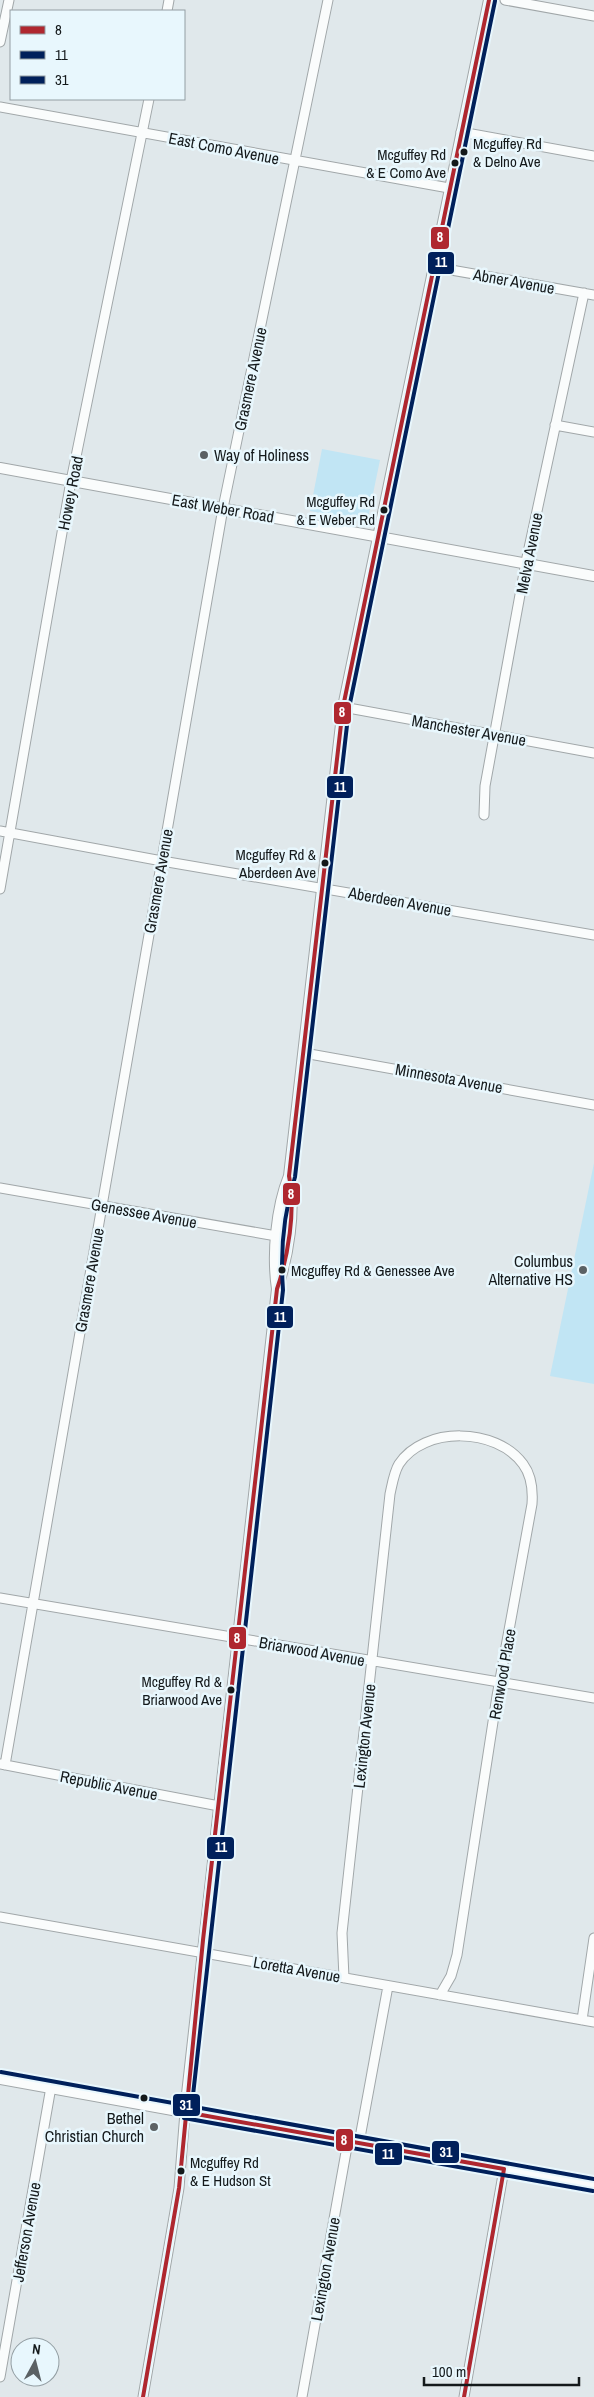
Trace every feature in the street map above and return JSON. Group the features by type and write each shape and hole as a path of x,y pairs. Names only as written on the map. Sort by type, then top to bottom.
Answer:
{"main road":[{"path":"0,2078 594,2185"}],"street":[{"path":"0,42 9,0"},
{"name":"Grasmere Avenue","path":"3,1765 223,508 328,0"},
{"path":"142,2397 179,2188 202,1953 277,1289 274,1268 282,1237 283,1190 289,1176 343,707 489,0"},
{"path":"504,0 594,16"},
{"name":"Howey Road","path":"0,889 72,481 148,100"},
{"name":"East Como Avenue","path":"0,107 295,162 449,188"},
{"path":"462,132 594,156"},
{"name":"Abner Avenue","path":"434,266 594,295"},
{"name":"Melva Avenue","path":"484,815 485,786 526,564 584,293"},
{"path":"555,425 594,432"},
{"name":"East Weber Road","path":"0,468 594,576"},
{"name":"Manchester Avenue","path":"343,707 594,753"},
{"name":"Aberdeen Avenue","path":"0,831 162,861 594,935"},
{"name":"Minnesota Avenue","path":"304,1053 594,1105"},
{"name":"Genessee Avenue","path":"0,1188 282,1237"},
{"name":"Renwood Place","path":"419,1444 444,1436 470,1436 491,1442 513,1454 523,1464 530,1476 532,1504 500,1683 457,1955 451,1976 440,1995"},
{"name":"Lexington Avenue","path":"344,1978 342,1933 390,1494 398,1465 419,1444"},
{"name":"Briarwood Avenue","path":"0,1598 594,1698"},
{"name":"Republic Avenue","path":"3,1765 219,1806"},
{"name":"Loretta Avenue","path":"0,1917 594,2022"},
{"path":"582,2020 594,1938"},
{"name":"Lexington Avenue","path":"302,2397 388,1986"},
{"name":"Jefferson Avenue","path":"0,2377 51,2087"},
{"path":"464,2397 504,2169"}],"shaded area":[{"path":"322,449 380,460 368,518 365,521 310,511"},
{"name":"Columbus Alternative HS","path":"594,1163 594,1384 550,1376"}],"transit line":[{"name":"8","path":"143,2397 179,2188 203,1940 277,1289 290,1233 292,1204 289,1176 343,707 489,0"},
{"name":"11","path":"191,2113 283,1290 283,1233 295,1177 349,708 495,1"},
{"name":"31","path":"1,2072 594,2179"},
{"name":"8","path":"185,2112 504,2169"},
{"name":"11","path":"184,2118 593,2191"},
{"name":"8","path":"464,2397 504,2169"}],"place":[{"name":"Mcguffey Rd & Delno Ave","path":"464,152"},
{"name":"Mcguffey Rd & E Como Ave","path":"455,163"},
{"name":"Way of Holiness","path":"204,455"},
{"name":"Mcguffey Rd & E Weber Rd","path":"384,510"},
{"name":"Mcguffey Rd & Aberdeen Ave","path":"325,863"},
{"name":"Mcguffey Rd & Genessee Ave","path":"282,1270"},
{"name":"Columbus Alternative HS","path":"583,1270"},
{"name":"Mcguffey Rd & Briarwood Ave","path":"231,1690"},
{"name":"Bethel Christian Church","path":"154,2127"},
{"name":"Mcguffey Rd & E Hudson St","path":"181,2171"}]}
